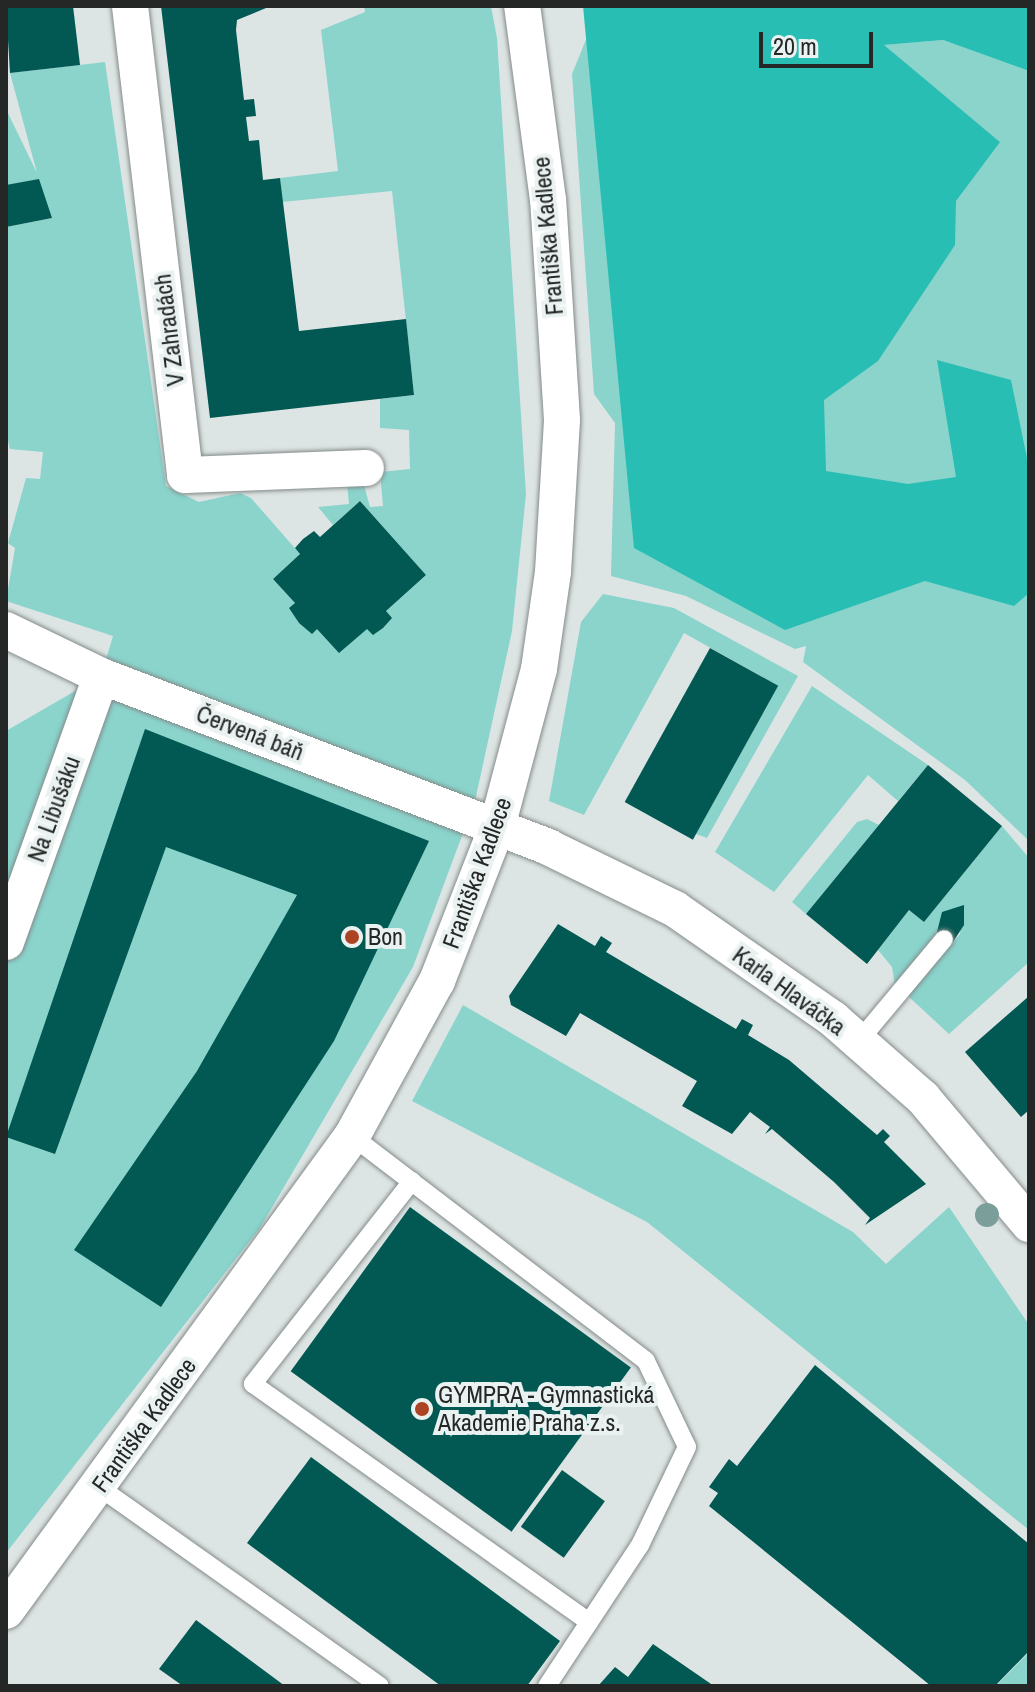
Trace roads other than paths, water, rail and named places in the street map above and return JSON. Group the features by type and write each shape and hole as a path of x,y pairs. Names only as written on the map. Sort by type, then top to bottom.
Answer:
{"street":[{"name":"V Zahradách","path":"130,6 185,475 366,468"},
{"name":"Františka Kadlece","path":"6,1611 352,1136 437,981 497,827 539,669 553,572 562,420 548,200 522,6"},
{"name":"Červená báň","path":"6,630 101,676 497,827"},
{"name":"Na Libušáku","path":"6,942 101,676"},
{"name":"Karla Hlaváčka","path":"497,827 675,909 858,1042 923,1098 1029,1224"}],"lane":[{"path":"858,1042 944,939"},
{"path":"352,1136 646,1361 687,1447 640,1545 547,1686"},
{"path":"412,1181 253,1384 589,1622"},
{"path":"99,1487 380,1686"}],"place":[{"name":"Bon","path":"352,937"},
{"name":"GYMPRA - Gymnastická Akademie Praha z.s.","path":"422,1409"}]}
